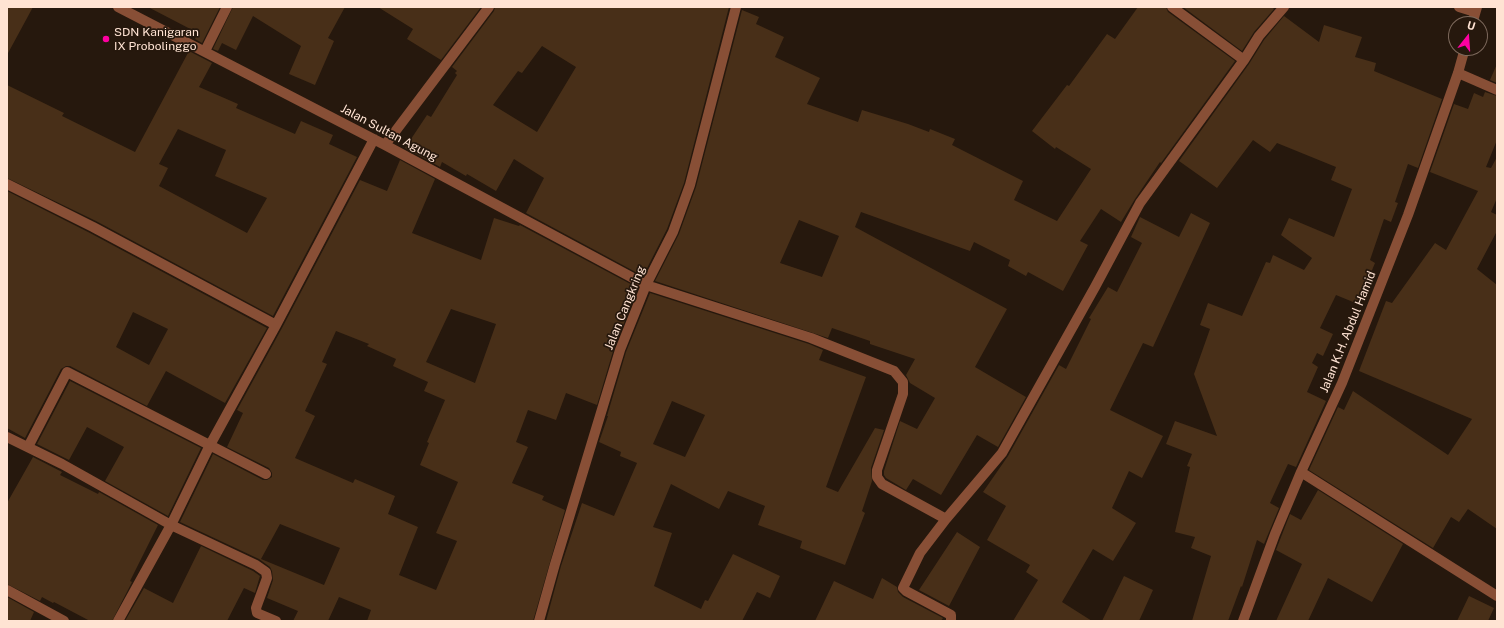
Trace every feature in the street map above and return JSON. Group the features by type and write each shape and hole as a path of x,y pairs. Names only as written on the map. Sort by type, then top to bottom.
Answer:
{"street":[{"name":"Jalan Sultan Agung","path":"118,7 374,139 646,285 811,338 894,372 903,382 903,394 877,470 877,477 882,484 946,519"},
{"path":"205,51 227,7"},
{"path":"385,145 489,7"},
{"name":"Jalan Cangkring","path":"539,621 557,556 620,350 646,285 673,232 690,185 736,7"},
{"path":"1172,7 1244,60"},
{"path":"950,621 951,615 903,588 920,553 946,519 1002,453 1140,203 1244,60 1259,36 1284,7"},
{"path":"1459,7 1476,10"},
{"name":"Jalan K.H. Abdul Hamid","path":"1243,621 1275,534 1348,368 1408,215 1463,56"},
{"path":"1458,73 1497,90"},
{"path":"118,621 171,525 210,445 276,325 374,139"},
{"path":"7,184 93,227 276,325"},
{"path":"28,447 67,372 266,474"},
{"path":"7,437 62,464 171,525 256,565 266,572 267,578 256,611 257,613 276,621"},
{"path":"1301,472 1497,596"},
{"path":"7,590 64,621"}],"building":[{"path":"7,7 33,7 7,55"},
{"path":"148,7 220,7 202,43 195,39 198,33"},
{"path":"233,7 345,7 328,38 334,41 315,85 289,74 301,46 253,16 236,50 222,43 218,51 213,49"},
{"path":"378,7 481,7 441,60 407,39 413,29"},
{"path":"495,7 729,7 684,183 667,229 643,276 526,213 544,178 514,159 496,191 467,174 466,176 442,162 440,167 405,148 427,115 431,117 457,75 455,73 457,71 452,67 494,11","holes":["542,46 576,67 537,132 493,105 518,71 522,73"]},
{"path":"1138,7 1166,7 1168,12 1235,61 1161,163 1160,162 1121,222 1101,209 1080,241 1088,245 1063,291 1028,272 1026,276 1008,266 1010,260 974,242 970,251 861,212 855,227 1007,309 975,367 1026,397 998,447 977,435 941,495 913,479 906,490 886,478 884,475 900,421 917,429 935,398 910,383 906,375 915,359 870,344 870,341 832,328 828,338 655,281 679,234 696,187 742,10 759,17 756,24 784,37 775,57 820,78 807,104 858,122 862,110 929,132 930,129 955,139 952,145 1023,181 1014,200 1057,221 1091,169 1056,147 1055,149 1032,131 1067,85 1069,86 1107,34 1115,39","holes":["799,220 839,236 822,277 780,263"]},
{"path":"1183,7 1272,7 1274,9 1254,32 1242,51"},
{"path":"1284,16 1319,42 1324,25 1362,37 1355,57 1376,63 1374,71 1442,99 1418,168 1408,164 1395,202 1398,203 1391,222 1384,219 1370,260 1375,263 1358,304 1336,295 1320,328 1333,334 1323,356 1317,353 1312,363 1318,367 1307,392 1326,401 1296,467 1288,464 1270,503 1279,508 1264,544 1257,540 1242,587 1241,586 1228,621 1192,621 1211,556 1191,548 1195,537 1175,532 1190,467 1187,466 1192,454 1166,444 1175,421 1217,436 1194,374 1210,329 1200,325 1208,303 1242,316 1266,262 1270,263 1273,255 1304,270 1312,258 1281,235 1289,218 1334,237 1352,189 1331,180 1336,167 1277,143 1270,152 1253,140 1217,188 1179,161 1249,64 1264,40"},
{"path":"189,51 212,63 199,87 238,104 236,108 295,134 301,121 333,135 329,144 357,157 273,316 96,221 7,178 7,85 64,113 62,116 135,152","holes":["178,129 226,150 215,176 267,198 247,233 159,186 168,168 159,164"]},
{"path":"1497,64 1497,83 1490,80"},
{"path":"1485,92 1497,96 1497,140 1486,167 1491,168 1497,157 1497,198 1491,212 1497,215 1497,231 1477,269 1497,285 1497,529 1468,509 1459,522 1451,517 1433,548 1309,470 1338,407 1344,410 1353,391 1448,455 1472,419 1359,371 1386,301 1392,303 1435,243 1446,250 1478,191 1430,172 1454,104 1468,109 1474,93 1483,97"},
{"path":"400,160 435,179 412,233 481,260 494,218 519,226 520,225 638,288 614,348 597,405 566,393 556,420 528,410 516,442 528,447 512,483 544,496 542,500 565,510 533,621 367,621 371,610 339,597 328,621 293,621 298,611 267,598 273,580 270,567 259,559 180,522 213,454 263,480 267,480 272,477 272,473 269,468 227,447 243,413 237,410 360,180 387,191","holes":["451,309 496,324 475,383 426,362","336,331 369,344 367,346 396,359 393,366 428,382 424,391 445,400 427,442 429,443 420,465 458,482 436,533 457,541 436,590 399,575 418,527 388,514 395,496 355,479 353,483 295,458 315,416 305,411 327,364 322,362","280,524 340,548 324,585 261,559"]},
{"path":"7,191 90,233 267,328 225,403 166,371 147,406 70,366 66,366 61,369 25,438 7,428","holes":["133,312 168,329 149,365 116,347"]},
{"path":"1191,213 1210,223 1153,347 1143,343 1110,410 1163,436 1142,478 1129,471 1112,508 1136,523 1113,561 1093,549 1062,602 1092,621 1013,621 1038,580 1026,572 1030,565 987,540 1006,506 983,492 1008,456 1059,365 1066,369 1091,319 1089,318 1108,287 1117,292 1142,243 1131,237 1140,217 1179,237"},
{"path":"650,293 809,344 823,350 819,360 866,377 826,487 838,492 875,428 884,430 871,468 872,481 862,511 865,513 845,565 800,548 802,541 758,525 765,506 728,491 719,509 671,484 653,527 672,533 654,586 701,609 705,600 708,601 733,554 780,576 770,598 757,592 742,621 546,621 561,566 582,503 614,516 637,463 620,456 621,452 599,442 626,352","holes":["672,401 705,415 685,457 653,444"]},
{"path":"70,381 201,448 168,516 105,481 124,447 87,427 69,460 37,444"},
{"path":"33,457 62,472 60,475 98,494 99,492 158,525 112,621 90,621 54,602 53,603 42,597 40,601 7,584 7,503"},
{"path":"1318,490 1403,544 1372,602 1328,578 1308,621 1276,621 1302,564 1276,550 1290,514 1301,520"},
{"path":"957,532 980,547 949,606 919,590"},
{"path":"201,546 253,571 260,576 255,593 244,588 227,621 125,621 144,588 173,603"},
{"path":"1124,576 1153,590 1139,621 1102,621"},
{"path":"882,578 897,587 898,592 903,597 943,618 941,621 815,621 834,581 873,599"},
{"path":"1469,596 1494,608 1488,621 1457,621"},
{"path":"7,597 34,612 30,621 7,621"}],"place":[{"name":"SDN Kanigaran IX Probolinggo","path":"106,39"}]}
